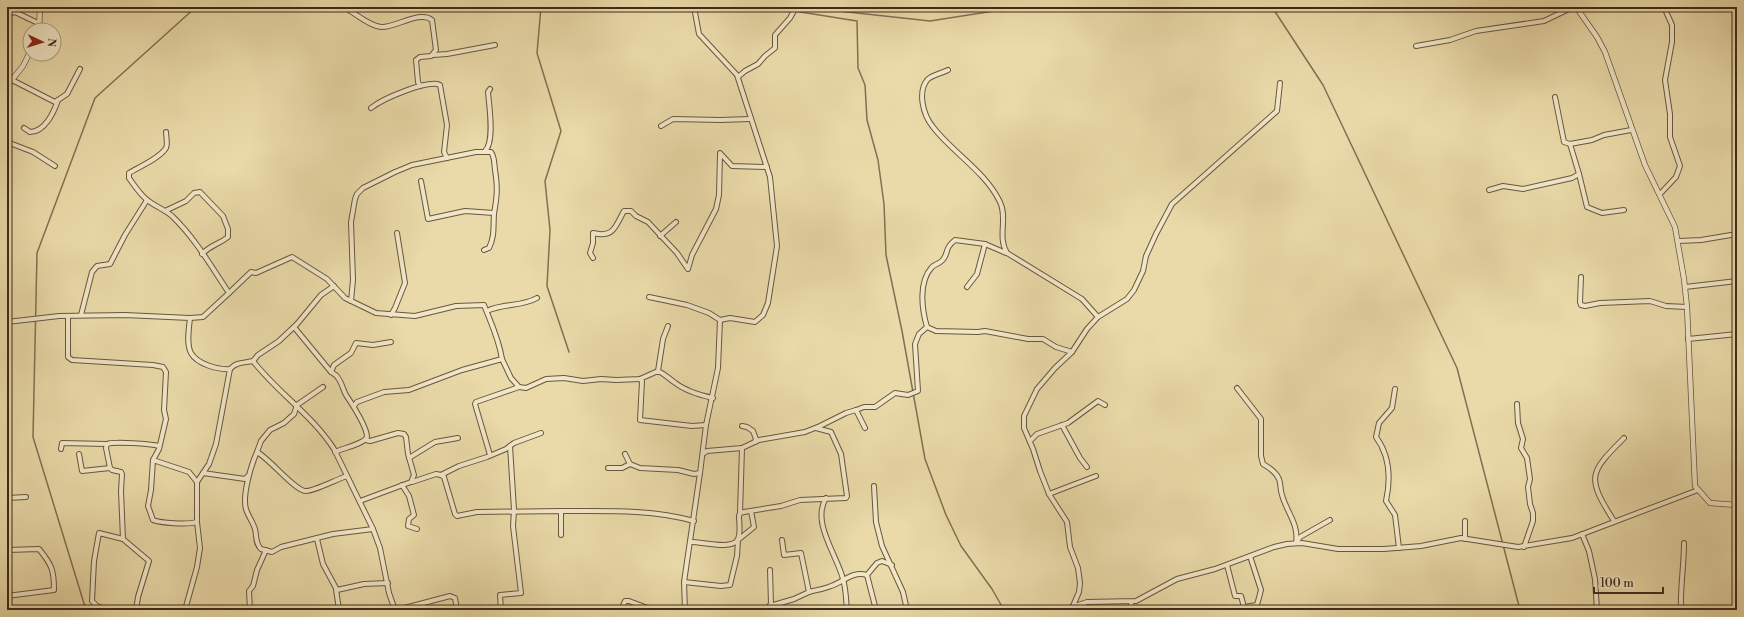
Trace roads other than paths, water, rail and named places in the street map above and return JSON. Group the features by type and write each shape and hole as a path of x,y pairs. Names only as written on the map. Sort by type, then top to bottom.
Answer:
{"street":[{"path":"40,7 40,22"},
{"path":"649,297 687,305 709,313 720,320 730,318 755,322 763,315 768,302 777,246 772,194 767,167 750,119 738,77 733,69 717,55 699,34 694,7"},
{"path":"1416,46 1450,40 1476,31 1544,21 1574,7 1597,37 1605,52 1644,165 1660,194 1675,227 1679,241 1685,288 1695,486 1710,503 1737,505"},
{"path":"1660,194 1676,177 1680,166 1670,137 1670,109 1665,80 1672,42 1672,25 1664,7"},
{"path":"738,77 745,71 758,64 775,48 775,34 790,18 796,8"},
{"path":"350,11 368,22 382,27 392,26 416,18 430,18 433,26 436,50 433,55"},
{"path":"7,14 15,12 36,22"},
{"path":"420,86 418,82 416,60 420,57 447,54 495,45"},
{"path":"7,86 25,62"},
{"path":"12,80 55,102 67,94 80,69"},
{"path":"948,70 929,78 922,88 921,98 932,126 968,162 999,201 1003,222 1002,238 1007,253"},
{"path":"371,108 386,98 420,86 435,83 440,85 442,104 447,125 444,152 447,158"},
{"path":"1073,606 1079,592 1080,583 1078,568 1070,547 1067,522 1049,494 1024,428 1023,420 1035,393 1055,368 1072,352 1084,333 1098,317 1127,299 1134,290 1143,271 1146,256 1172,204 1277,111 1280,83"},
{"path":"484,151 488,148 489,140 490,123 488,92 490,89"},
{"path":"1555,97 1564,142 1570,144 1592,140 1604,135 1632,130"},
{"path":"24,128 33,132 42,126 55,110 58,100"},
{"path":"661,126 673,119 750,119"},
{"path":"166,132 167,145 165,149 128,175 137,189 147,200 165,211 184,229 202,254 210,261 229,293"},
{"path":"7,142 33,152 55,166"},
{"path":"1570,144 1587,207 1602,213 1624,210"},
{"path":"351,301 353,280 351,222 355,199 357,194 363,188 395,172 422,162 484,151 491,152 495,159 498,184 497,201 494,213 493,240 489,248 484,250"},
{"path":"593,258 590,253 593,243 593,233 605,235 612,233 624,211 631,211 636,216 648,222 677,253 688,269 692,255 716,209 719,195 720,153 732,166 767,167"},
{"path":"1489,190 1503,186 1523,190 1572,178 1579,174"},
{"path":"422,181 428,219 465,211 494,213"},
{"path":"165,211 186,201 194,193 200,192 220,213 228,229 228,237 221,242 210,245 202,254"},
{"path":"81,315 92,272 97,266 110,264 125,234 147,200"},
{"path":"660,236 676,222"},
{"path":"391,314 395,308 404,283 397,233"},
{"path":"1679,241 1701,240 1737,234"},
{"path":"927,327 924,315 923,296 925,279 932,268 944,258 948,246 955,240 985,244 1007,253 1082,299 1098,317"},
{"path":"967,287 977,274 985,244"},
{"path":"7,322 81,315 131,315 190,318 203,317 251,272 256,273 292,257 327,280 345,298 376,313 414,316 456,306 484,305 500,346 502,359 511,378 519,387"},
{"path":"1581,277 1581,305 1585,306 1600,302 1650,301 1666,306 1686,307"},
{"path":"1685,288 1737,281"},
{"path":"190,318 189,347 191,353 203,363 210,366 224,370 230,369 236,364 253,361 279,341 294,327 321,295 334,286"},
{"path":"486,312 504,305 524,304 537,298"},
{"path":"68,316 68,357 72,360 153,365 162,367 166,372 164,410 166,419 154,460 148,506 153,520 159,522 166,521 189,525 197,522"},
{"path":"685,610 684,582 704,453 706,425 713,398 718,368 720,320"},
{"path":"658,371 663,339 668,326"},
{"path":"294,327 331,372 338,377 367,433 366,440"},
{"path":"927,327 936,331 978,332 985,330 1028,339 1042,339 1056,347 1072,352"},
{"path":"704,453 732,448 742,448 755,442 816,428 846,412 864,407 875,407 895,393 908,395 918,391 915,344 919,334 927,327"},
{"path":"1688,339 1737,334"},
{"path":"331,372 334,365 351,353 356,343 373,346 392,342"},
{"path":"354,406 358,402 384,392 409,390 458,371 502,359"},
{"path":"253,361 260,371 297,405 328,439 373,529 380,548 396,610 450,596 454,598 457,610"},
{"path":"185,610 197,567 200,548 197,522 197,482 209,464 216,444 230,369"},
{"path":"490,455 475,404 476,402 519,387 526,388 538,384 543,380 564,378 583,381 601,379 640,379 658,371 667,375 681,387 700,396 713,398"},
{"path":"640,379 642,387 640,420 686,426 706,425"},
{"path":"324,387 297,405 294,414 284,423 278,425 266,434 261,441 248,476 245,498 246,511 250,516 254,528 256,542 259,547 272,552 281,547 332,534 373,529"},
{"path":"1237,388 1261,419 1261,456 1263,464 1272,468 1279,479 1281,493 1296,527 1296,543"},
{"path":"1394,389 1392,408 1379,423 1376,437 1384,447 1387,457 1389,490 1386,501 1395,515 1398,548"},
{"path":"1030,441 1037,434 1068,423 1098,401 1105,405"},
{"path":"1517,404 1518,423 1524,439 1521,448 1527,458 1530,479 1528,487 1533,513 1533,521 1524,547"},
{"path":"856,410 865,428"},
{"path":"1062,425 1080,458 1087,467"},
{"path":"742,426 753,431 756,439 755,442"},
{"path":"740,513 781,506 800,500 846,498 848,493 841,454 833,436 828,430 816,428"},
{"path":"335,452 366,440 370,441 402,432 406,437 409,458 414,475 411,482"},
{"path":"360,501 411,482 436,474 441,475 490,455 514,443 541,433"},
{"path":"409,458 435,442 458,438"},
{"path":"1614,521 1598,492 1594,477 1600,464 1624,438"},
{"path":"61,450 62,442 107,444 140,443 159,446"},
{"path":"107,444 106,448 110,468"},
{"path":"501,610 500,595 521,593 513,526 514,510 510,446"},
{"path":"684,582 720,586 730,585 737,556 742,448"},
{"path":"257,452 283,473 301,491 310,490 347,476"},
{"path":"79,454 82,470 110,468 121,472 123,539"},
{"path":"625,454 630,464 640,468 678,470 694,474 700,473"},
{"path":"154,460 189,472 197,482"},
{"path":"608,468 622,468 630,464"},
{"path":"203,473 236,479 245,479 248,476"},
{"path":"441,475 444,477 455,514 457,516 476,512 514,510 528,512 621,511 663,514 694,521"},
{"path":"1049,494 1096,476"},
{"path":"402,485 409,496 414,515 409,519 408,526 417,529"},
{"path":"874,486 876,522 882,546 892,565 908,610"},
{"path":"1063,610 1087,602 1130,602 1141,599 1177,579 1227,564 1274,547 1302,542 1338,549 1398,548 1421,546 1461,538 1500,546 1524,547 1572,538 1698,490"},
{"path":"7,498 26,497"},
{"path":"826,498 821,508 823,530 843,580 847,610"},
{"path":"561,511 561,535"},
{"path":"690,542 698,541 715,545 734,543 754,527 751,511"},
{"path":"1296,543 1300,537 1330,520"},
{"path":"1465,521 1465,539"},
{"path":"108,610 97,606 92,601 94,561 98,534 100,533 123,539 149,561 138,597 136,610"},
{"path":"1582,534 1589,551 1595,579 1597,610"},
{"path":"317,539 323,564 336,589 339,610"},
{"path":"782,540 784,555 801,553 809,592"},
{"path":"1681,610 1680,590 1684,569 1684,543"},
{"path":"7,550 40,549 49,560 54,573 54,590 7,596"},
{"path":"250,610 249,590 253,586 257,570 266,550"},
{"path":"1227,564 1235,596 1241,596 1244,607 1257,605 1261,590 1250,556"},
{"path":"867,575 877,563 882,561 892,565"},
{"path":"770,570 770,606"},
{"path":"766,610 770,606 794,599 809,592 831,587 850,575 867,575"},
{"path":"867,575 876,610"},
{"path":"336,589 340,590 364,584 388,583"},
{"path":"621,610 625,601 629,601 653,610"},
{"path":"1130,602 1132,610"}],"waterway":[{"path":"86,610 33,437 37,253 95,98 196,7"},
{"path":"541,7 537,53 561,131 545,181 550,230 547,286 569,352"},
{"path":"769,7 857,21 858,68 865,85 867,120 878,160 884,204 886,255 902,331 925,459 946,515 961,546 992,589 1004,610"},
{"path":"802,7 930,21 1020,7"},
{"path":"1272,7 1323,85 1457,368 1520,610"}]}
